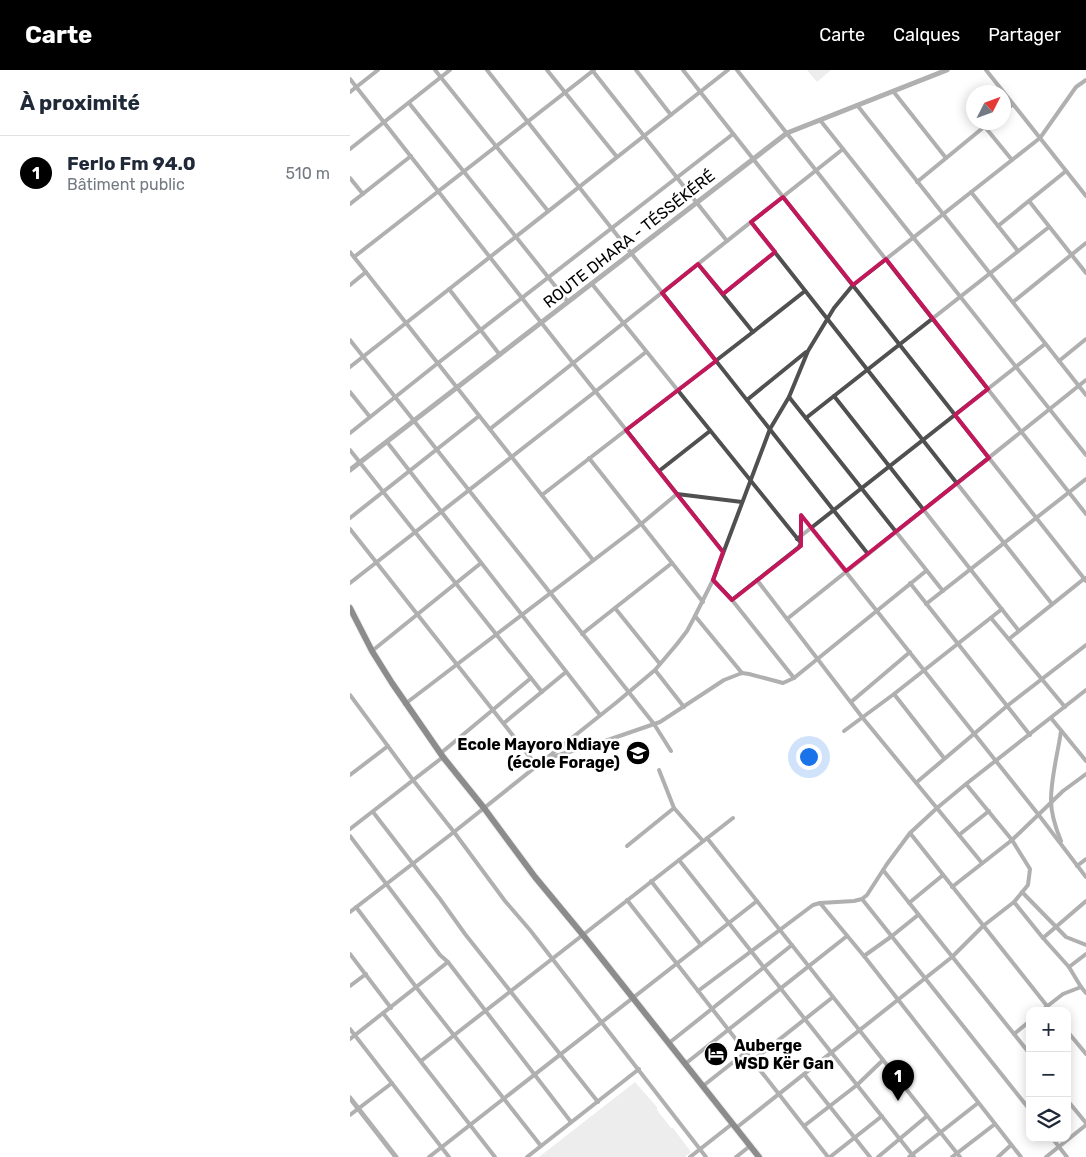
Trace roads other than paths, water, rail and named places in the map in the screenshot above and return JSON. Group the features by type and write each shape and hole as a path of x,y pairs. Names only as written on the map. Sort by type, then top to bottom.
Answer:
{"main road":[{"path":"350,608 372,651 405,704 442,755 535,876 759,1157"}],"street":[{"path":"350,92 378,70"},
{"path":"435,70 548,211"},
{"path":"350,149 450,70"},
{"path":"487,70 868,554"},
{"path":"547,70 617,157"},
{"path":"354,257 593,70 727,242"},
{"path":"636,70 671,115"},
{"path":"683,70 1085,579 1008,639"},
{"path":"350,366 728,70"},
{"path":"737,70 1086,514"},
{"name":"ROUTE DHARA - TÉSSÉKÉRÉ","path":"350,470 787,133 947,70"},
{"path":"986,70 1086,196"},
{"path":"350,79 723,552"},
{"path":"350,912 454,832 629,693 655,670 677,644 703,602 770,429 789,396 808,351 834,308 853,285 1040,138 1076,87 1086,80"},
{"path":"893,91 946,158"},
{"path":"409,103 568,302"},
{"path":"857,105 1086,395"},
{"path":"820,120 1086,455"},
{"path":"917,182 981,130"},
{"path":"987,130 1012,160"},
{"path":"350,433 733,134"},
{"path":"490,429 843,149"},
{"path":"350,204 410,156"},
{"path":"998,226 1066,171"},
{"path":"350,178 363,194"},
{"path":"971,192 1018,251"},
{"path":"1029,202 1086,273"},
{"path":"751,222 1052,604"},
{"path":"806,418 1049,227"},
{"path":"1013,302 1086,244"},
{"path":"350,252 593,560"},
{"path":"723,294 775,252"},
{"path":"698,264 753,332"},
{"path":"350,285 366,272"},
{"path":"592,284 801,543 799,547 732,600"},
{"path":"448,289 500,355"},
{"path":"542,495 805,291"},
{"path":"1059,360 1086,339"},
{"path":"350,340 654,724 671,751"},
{"path":"797,539 1045,344"},
{"path":"747,400 808,351"},
{"path":"350,583 646,352"},
{"path":"786,619 1086,380"},
{"path":"350,392 370,417"},
{"path":"789,396 943,591"},
{"path":"834,396 1019,631"},
{"path":"350,518 479,416"},
{"path":"659,471 710,431"},
{"path":"387,442 600,716"},
{"path":"350,450 542,692"},
{"path":"589,458 703,602"},
{"path":"926,604 1086,479"},
{"path":"405,704 641,524 677,494 742,502"},
{"path":"811,528 1086,877"},
{"path":"350,529 537,766"},
{"path":"372,651 481,563"},
{"path":"582,634 672,563"},
{"path":"545,759 660,722 724,680 742,673 784,683 794,678 818,659 926,570"},
{"path":"713,580 732,600 794,678"},
{"path":"757,580 862,717 982,863"},
{"path":"910,583 1030,735"},
{"path":"615,608 660,664"},
{"path":"844,730 894,694 1002,609"},
{"path":"695,616 742,673"},
{"path":"991,618 1065,707"},
{"path":"917,782 1007,706 1086,645"},
{"path":"851,702 910,652"},
{"path":"655,670 684,707"},
{"path":"504,723 566,672"},
{"path":"350,829 413,780 492,709 531,678"},
{"path":"698,991 813,905 862,899 910,833 937,808 1085,693"},
{"path":"894,694 944,758"},
{"path":"350,695 505,901 552,958 706,1157"},
{"path":"1051,718 1086,761"},
{"path":"1061,731 1051,802 1062,845"},
{"path":"351,773 388,746"},
{"path":"658,770 674,808 705,839 757,901 958,1155"},
{"path":"952,887 1012,840 1063,791 1086,774"},
{"path":"690,1157 779,1094 952,957 983,926 1014,902 1028,885 1030,869 1012,840 966,784"},
{"path":"627,846 674,808"},
{"path":"959,835 989,811"},
{"path":"372,812 465,934 598,1102"},
{"path":"421,1061 733,818"},
{"path":"910,833 1047,1006 1063,994 1081,987"},
{"path":"350,836 440,955 448,962 571,1122"},
{"path":"1077,866 1086,859"},
{"path":"679,860 912,1156 978,1103"},
{"path":"883,870 1028,1052"},
{"path":"908,903 943,876"},
{"path":"651,881 701,945"},
{"path":"1022,892 1066,937 1086,945"},
{"path":"862,899 1026,1105"},
{"path":"627,900 829,1157 882,1116"},
{"path":"429,1157 757,901"},
{"path":"1043,938 1086,901"},
{"path":"1014,902 1069,967 1086,993"},
{"path":"820,903 864,956 1021,1157"},
{"path":"356,907 416,987 541,1146"},
{"path":"864,956 918,915"},
{"path":"685,1064 847,936"},
{"path":"669,1043 792,945"},
{"path":"350,954 391,1008"},
{"path":"1069,967 1086,954"},
{"path":"350,1039 448,962"},
{"path":"350,986 366,974"},
{"path":"752,1060 833,997"},
{"path":"383,1014 495,1157"},
{"path":"1014,1034 1026,1024"},
{"path":"350,1029 449,1157"},
{"path":"1071,1036 1086,1054"},
{"path":"703,1086 746,1052"},
{"path":"804,1126 857,1085 883,1060"},
{"path":"527,1157 638,1070"},
{"path":"804,1074 870,1157"},
{"path":"350,1115 392,1083"},
{"path":"350,1098 396,1157"},
{"path":"1046,1157 1086,1124 1071,1105"},
{"path":"878,1157 927,1116"},
{"path":"952,1157 958,1155 995,1124"},
{"path":"1055,1142 1067,1157"},
{"path":"998,1157 1011,1145"},
{"path":"736,1157 750,1146"}],"place":[{"name":"Ecole Mayoro Ndiaye (école Forage)","path":"638,753"},
{"name":"Auberge WSD Kër Gan","path":"716,1054"},
{"name":"Ferlo Fm 94.0","path":"898,1101"}]}
